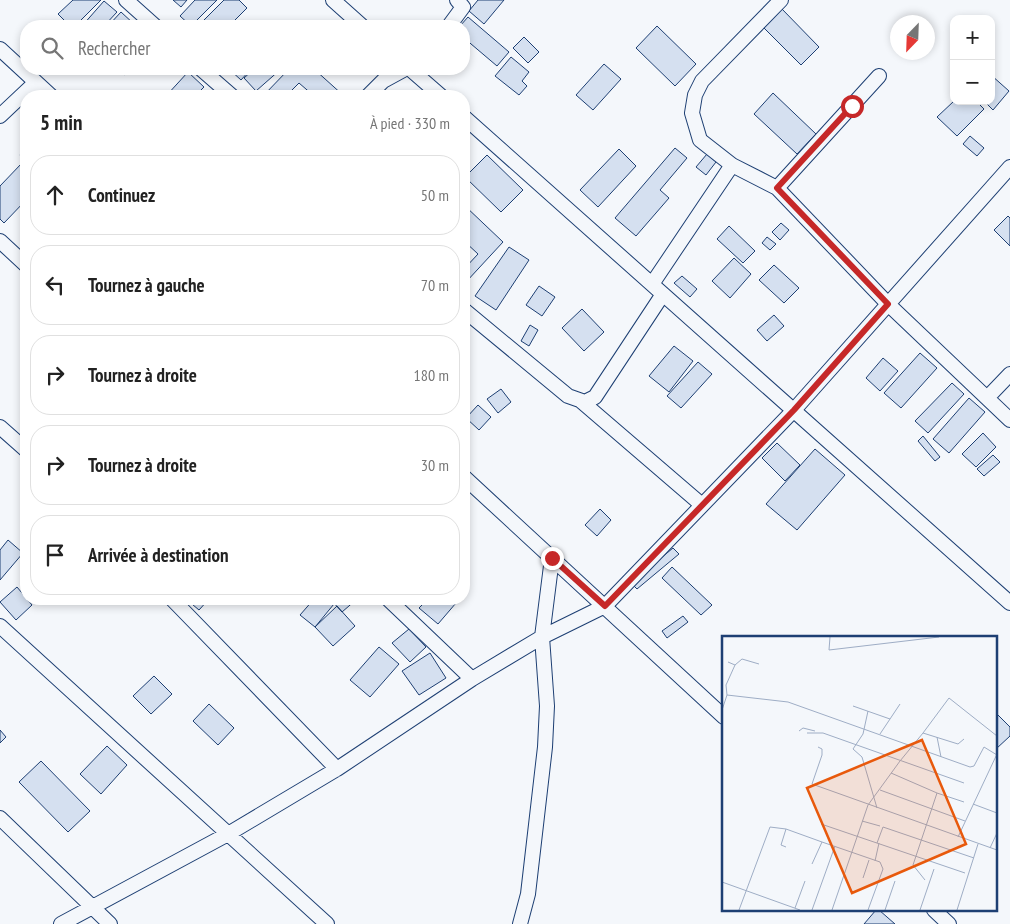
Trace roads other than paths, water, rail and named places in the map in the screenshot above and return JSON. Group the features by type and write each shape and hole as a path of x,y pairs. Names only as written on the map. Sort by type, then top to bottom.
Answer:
{"street":[{"path":"126,0 148,20"},
{"path":"333,0 355,20"},
{"path":"454,20 463,7 457,0"},
{"path":"781,0 702,81 696,95 692,113 700,140 732,165 777,188 888,304 1010,420"},
{"path":"0,48 20,67"},
{"path":"29,75 45,90"},
{"path":"208,75 225,90"},
{"path":"374,90 383,81 394,75"},
{"path":"417,75 434,90"},
{"path":"777,188 879,76"},
{"path":"28,90 36,82"},
{"path":"0,116 20,97"},
{"path":"470,122 1010,603"},
{"path":"652,284 732,165"},
{"path":"61,924 228,834 338,769 472,678 542,636 605,606 794,410 1010,166"},
{"path":"0,241 20,259"},
{"path":"470,315 568,396 585,402 595,397 663,294"},
{"path":"987,398 1010,374"},
{"path":"581,401 702,506"},
{"path":"0,427 20,445"},
{"path":"470,483 722,715"},
{"path":"520,924 528,894 544,747 547,706 542,636 552,558"},
{"path":"178,605 338,769"},
{"path":"394,605 472,678"},
{"path":"0,626 328,924"},
{"path":"0,818 110,924"},
{"path":"936,912 949,924"}]}
